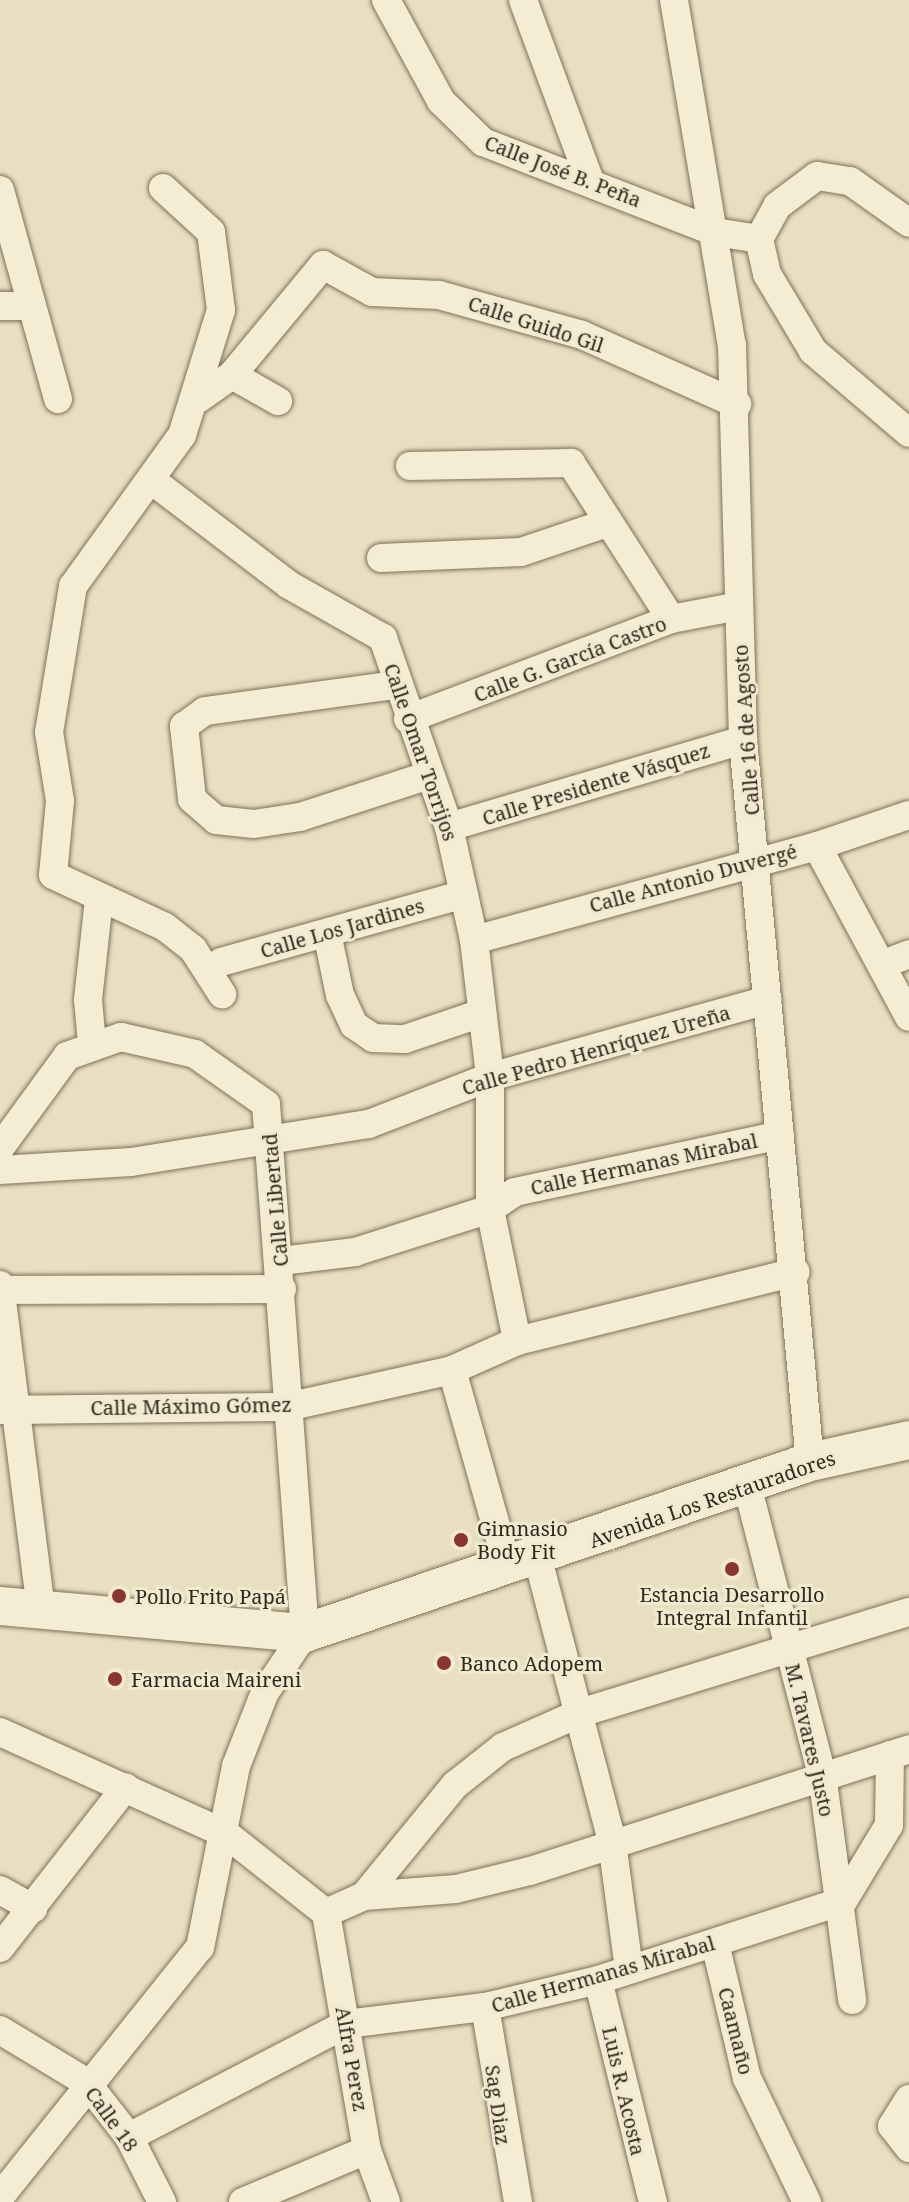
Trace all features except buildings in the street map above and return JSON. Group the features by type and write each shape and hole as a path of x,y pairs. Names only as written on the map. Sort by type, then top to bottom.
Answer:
{"street":[{"name":"Calle José B. Peña","path":"386,0 459,125 506,153 589,178 715,232 759,239"},
{"path":"523,0 589,178"},
{"name":"Calle 16 de Agosto","path":"674,0 715,232 737,404 734,607 743,740 796,1272 810,1462"},
{"path":"909,223 850,181 817,176 777,206 759,239 767,274 813,351 909,433"},
{"path":"163,188 208,227 220,263 221,310 198,399 154,482 118,517 73,586 56,666 49,732 60,801 53,875 165,927 193,949 222,994"},
{"path":"0,190 58,399"},
{"name":"Calle Guido Gil","path":"232,375 315,269 323,265 372,292 502,309 582,335 737,404"},
{"path":"0,306 30,306"},
{"path":"198,399 232,375 278,401"},
{"path":"410,466 563,461 576,468 607,523 671,619"},
{"name":"Calle Omar Torrijos","path":"154,482 289,585 383,638 395,685 449,827 474,940 479,1014 490,1077 490,1209 517,1341"},
{"path":"381,558 521,552 607,523"},
{"name":"Calle G. García Castro","path":"408,719 671,619 734,607"},
{"path":"395,685 205,711 184,726 192,799 216,820 254,824 300,817 429,775"},
{"name":"Calle Presidente Vásquez","path":"449,827 743,740"},
{"path":"817,846 909,815"},
{"name":"Calle Antonio Duvergé","path":"474,940 817,846 909,1017"},
{"name":"Calle Los Jardines","path":"221,962 464,894"},
{"path":"92,1043 88,1000 99,898"},
{"path":"327,933 340,995 354,1025 373,1038 405,1039 479,1014"},
{"path":"881,965 909,954"},
{"name":"Calle Pedro Henríquez Ureña","path":"0,1170 269,1145 369,1124 490,1077 768,1000"},
{"name":"Calle Libertad","path":"0,1148 42,1084 67,1056 92,1043 121,1037 195,1054 258,1091 266,1104 281,1261 287,1407 305,1633"},
{"name":"Calle Hermanas Mirabal","path":"281,1261 355,1252 490,1209 515,1192 780,1135"},
{"name":"Calle Máximo Gómez","path":"6,1410 287,1407 452,1370 517,1341 796,1272"},
{"path":"41,1609 6,1410 0,1288 282,1289"},
{"path":"452,1370 580,1713 612,1842 629,1970"},
{"name":"Avenida Los Restauradores","path":"0,1606 305,1633 523,1563 810,1462 909,1440"},
{"name":"M. Tavares Justo","path":"747,1485 822,1774 843,1901 852,2000"},
{"path":"364,1896 480,1763 580,1713 909,1612"},
{"path":"0,2197 86,2082 200,1947 226,1834 236,1766 259,1707 305,1633"},
{"path":"0,1732 226,1834 326,1913 364,1896 456,1889 900,1752 889,1825 843,1901"},
{"path":"0,1948 126,1787"},
{"path":"0,1890 33,1908"},
{"name":"Calle Hermanas Mirabal","path":"129,2137 346,2024 485,2007 598,1980 843,1901"},
{"name":"Alfra Perez","path":"326,1913 367,2150 386,2202"},
{"name":"Caamaño","path":"715,1943 747,2078 807,2202"},
{"name":"Luis R. Acosta","path":"598,1980 653,2202"},
{"name":"Sag Diaz","path":"485,2007 518,2202"},
{"name":"Calle 18","path":"0,2030 86,2082 129,2137 162,2202"},
{"path":"900,2137 909,2099"},
{"path":"243,2202 367,2150"}],"place":[{"name":"Gimnasio Body Fit","path":"461,1540"},
{"name":"Estancia Desarrollo Integral Infantil","path":"732,1569"},
{"name":"Pollo Frito Papá","path":"119,1596"},
{"name":"Banco Adopem","path":"444,1663"},
{"name":"Farmacia Maireni","path":"115,1679"}]}
